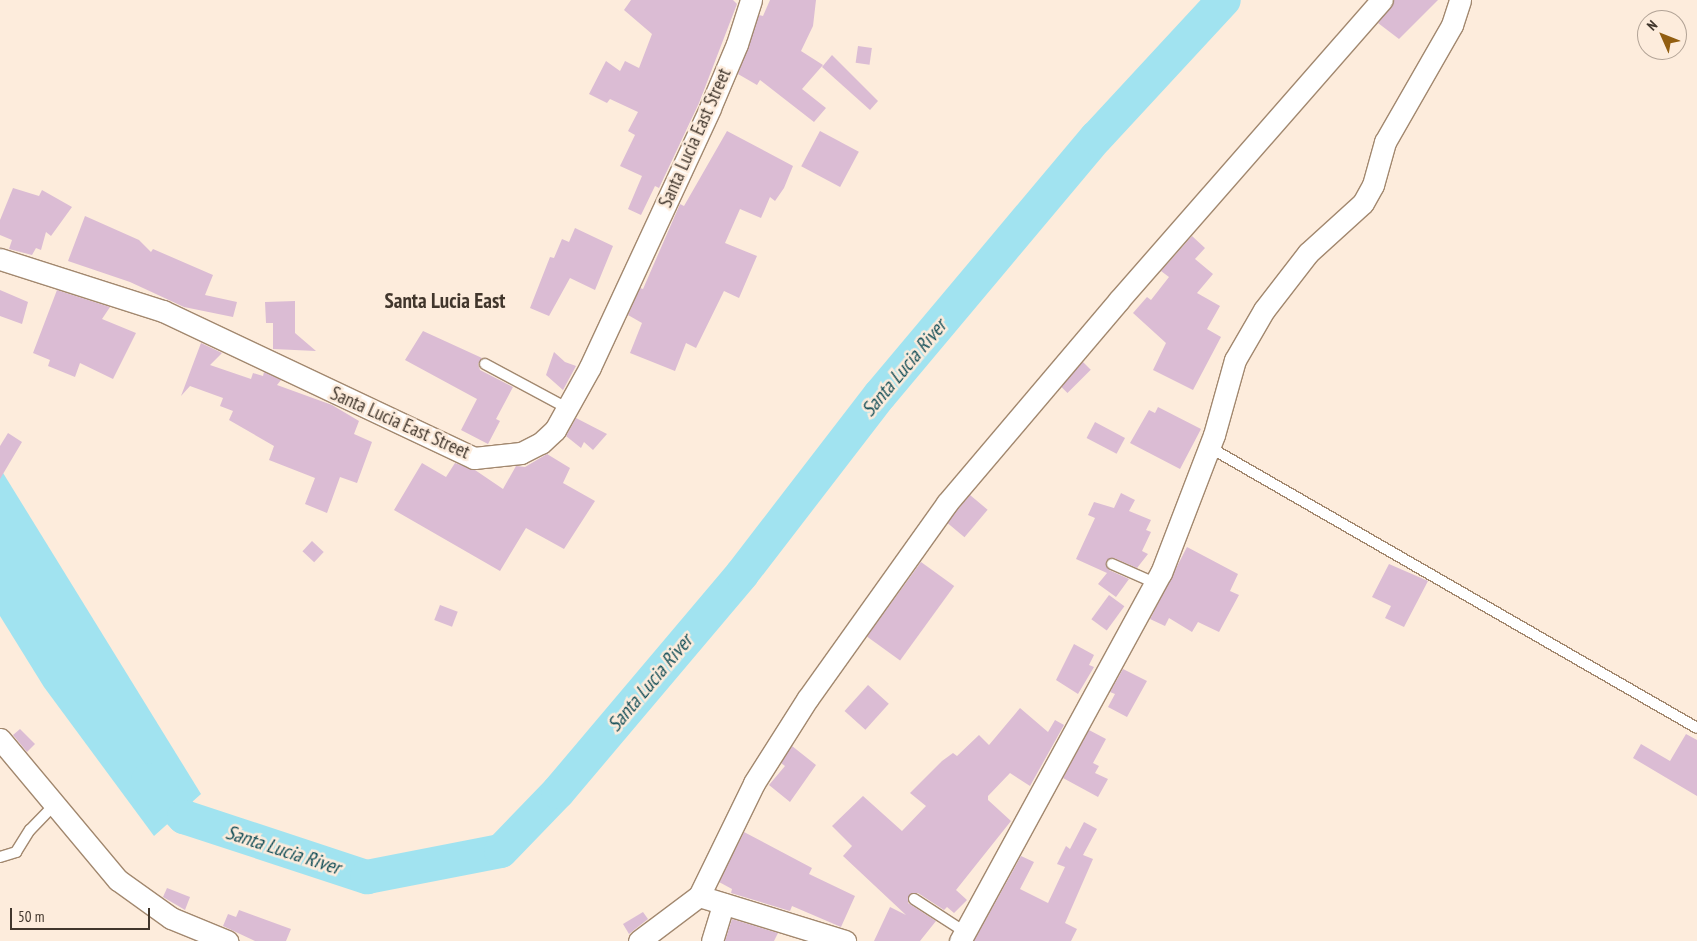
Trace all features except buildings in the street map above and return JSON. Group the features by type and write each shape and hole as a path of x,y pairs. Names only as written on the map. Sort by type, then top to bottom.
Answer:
{"street":[{"name":"Santa Lucia East Street","path":"0,258 163,311 474,458 521,453 541,443 555,430 590,367 710,108 737,44 751,0"},
{"path":"639,941 699,896 754,784 947,503 1119,300 1382,0"},
{"path":"962,936 1155,583 1209,447 1235,360 1264,310 1308,253 1363,203 1373,185 1385,142 1452,25 1460,0"},
{"path":"0,739 106,867 137,895 180,922 227,941"},
{"path":"699,896 810,936 845,941"},
{"path":"712,941 723,904"}],"lane":[{"path":"485,364 567,408"},
{"path":"1209,447 1697,728"},
{"path":"1112,564 1155,583"},
{"path":"0,858 16,852 30,830 54,804"},
{"path":"914,900 962,936"}],"water":[{"path":"0,468 201,794 154,836 44,687 0,616"}],"waterway":[{"name":"Santa Lucia River","path":"148,780 184,817 367,877 501,851 558,792 742,574 880,395 1096,138 1224,0"}],"district":[{"name":"Santa Lucia East","path":"445,301"}]}
